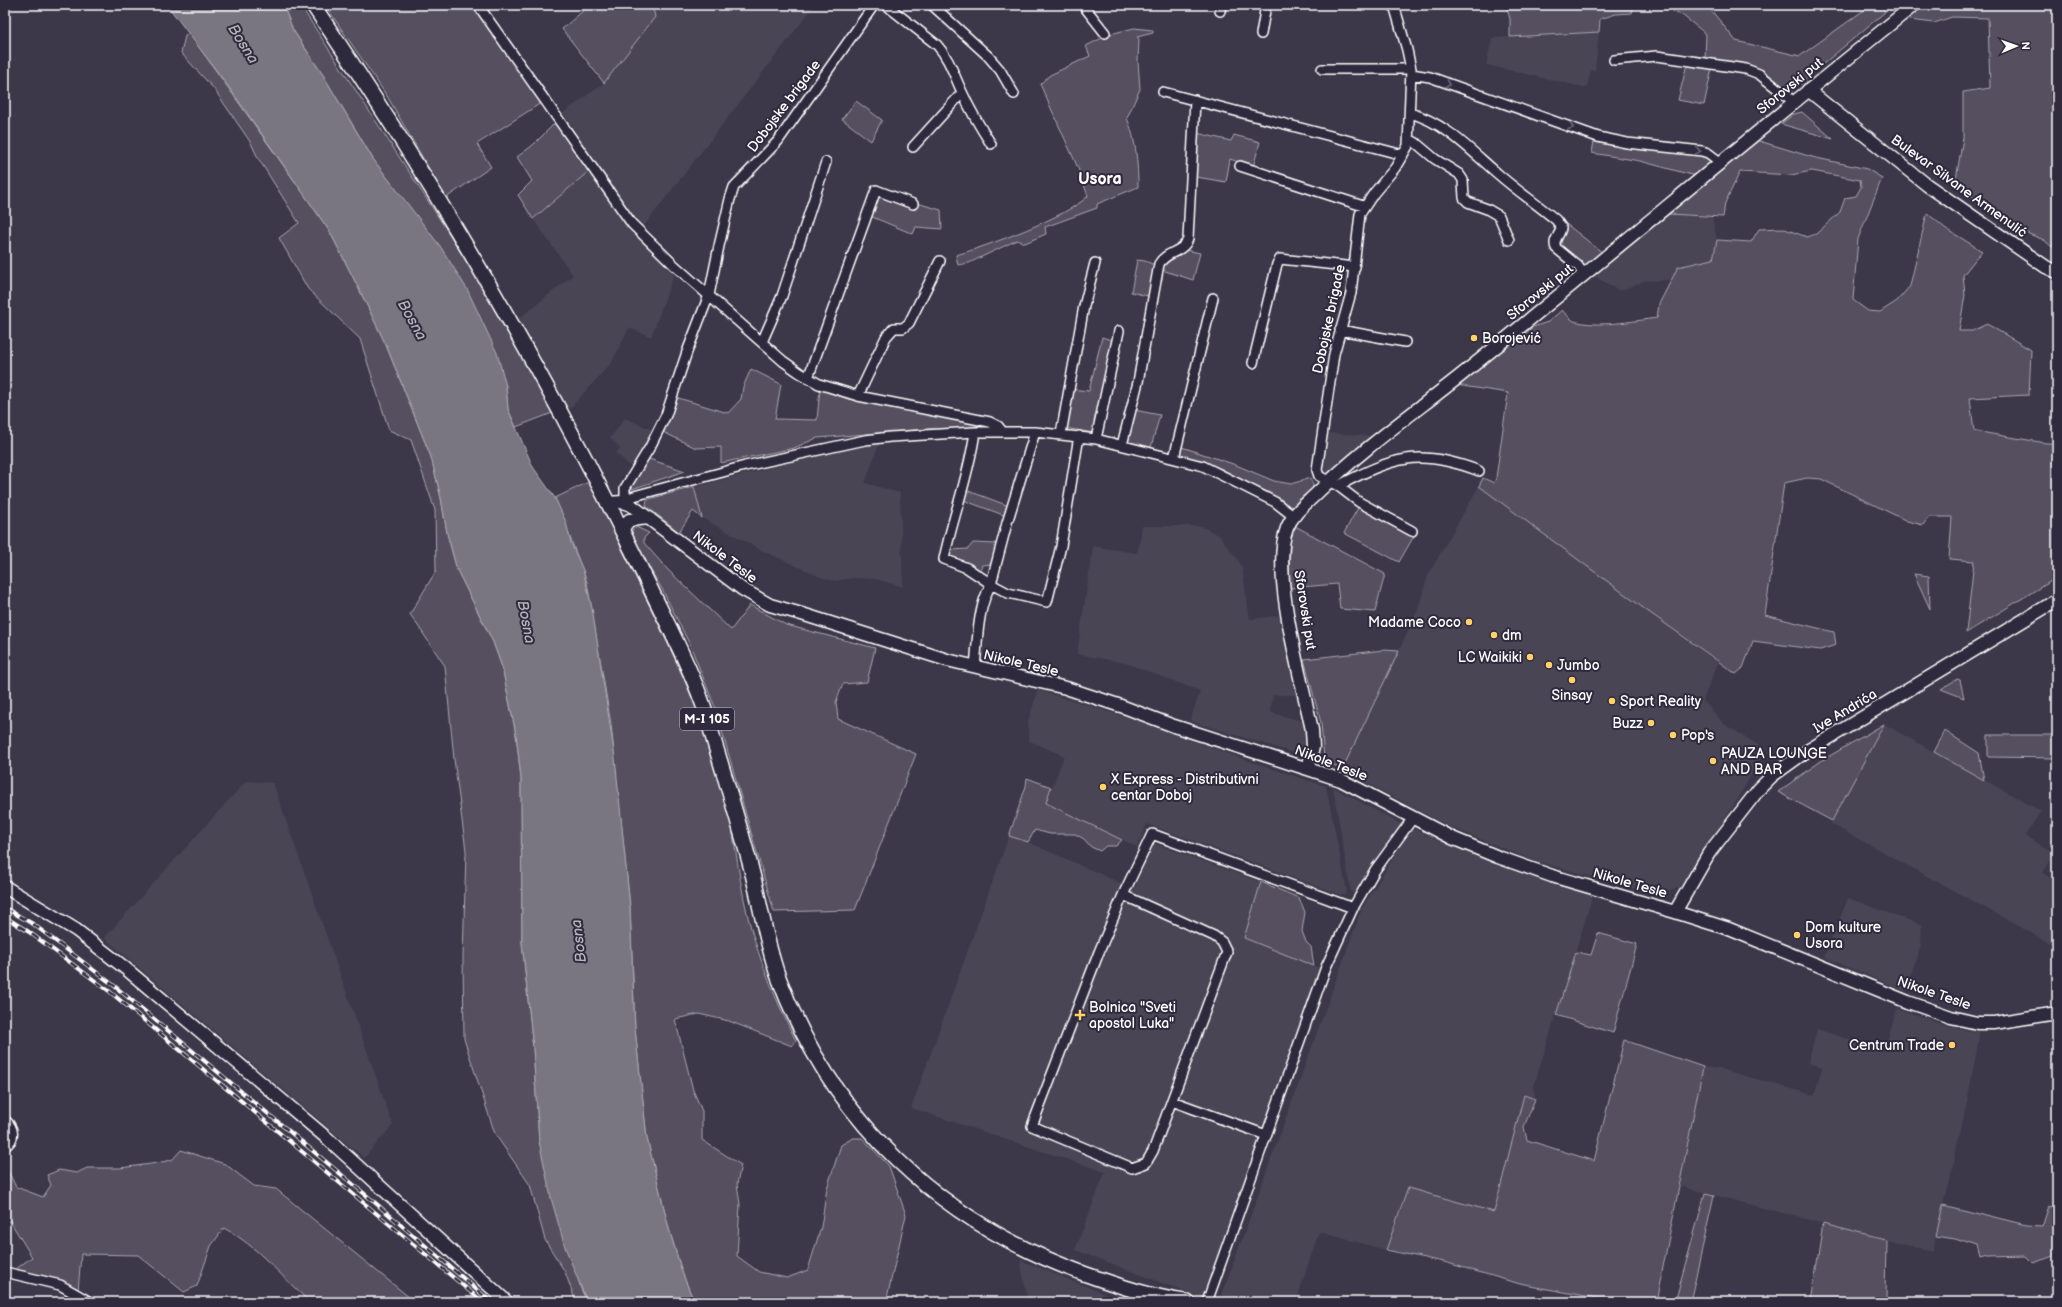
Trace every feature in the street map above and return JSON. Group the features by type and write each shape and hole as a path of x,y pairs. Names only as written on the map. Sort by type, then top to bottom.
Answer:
{"main road":[{"name":"M-I 105","path":"313,5 390,122 516,332 607,503 657,601 701,698 752,871 764,932 778,974 793,1014 814,1054 841,1095 866,1128 896,1160 964,1215 1010,1242 1058,1264 1107,1282 1161,1298 1188,1302"}],"street":[{"path":"478,5 632,224 653,246 783,361 819,384 858,396 972,417 994,424 1002,431"},
{"name":"Dobojske brigade","path":"624,501 625,488 663,422 687,352 709,295 720,239 734,187 760,162 778,141 874,5"},
{"path":"886,5 937,45 943,52 979,126 991,144"},
{"path":"932,5 994,63 1014,94"},
{"path":"1083,5 1105,33"},
{"path":"1261,34 1266,5"},
{"name":"Dobojske brigade","path":"1333,484 1319,476 1317,470 1334,354 1351,293 1355,267 1358,223 1363,206 1395,168 1408,146 1409,139 1411,72 1407,50 1394,5"},
{"name":"Sforovski put","path":"1308,769 1313,747 1312,730 1287,615 1283,585 1283,543 1293,516 1333,484 1376,442 1584,275 1808,90 1914,5"},
{"path":"1614,60 1657,56 1746,69 1759,74 1794,102"},
{"path":"1322,69 1411,72 1430,77 1598,137 1627,143 1702,151 1708,153 1720,162"},
{"name":"Bulevar Silvane Armenulić","path":"1808,90 1927,185 2057,272"},
{"path":"1163,92 1403,156"},
{"path":"913,148 962,93"},
{"path":"1122,445 1141,367 1159,264 1166,256 1183,247 1188,238 1194,100"},
{"path":"1410,114 1422,118 1464,143 1498,175 1556,220 1561,227 1561,231 1555,240 1556,248 1578,266 1584,275"},
{"path":"1409,139 1416,142 1435,159 1459,174 1463,180 1464,198 1468,202 1487,209 1499,216 1509,240"},
{"path":"762,342 782,296 826,162"},
{"path":"1240,166 1363,206"},
{"path":"808,378 876,190 913,204"},
{"path":"1253,363 1277,264 1280,259 1355,267"},
{"path":"858,396 886,337 894,328 903,328 909,323 940,261"},
{"path":"1061,434 1084,306 1095,263"},
{"path":"1174,458 1213,298"},
{"path":"1340,330 1405,342"},
{"path":"1096,439 1119,331"},
{"path":"607,503 624,501 642,494 745,466 845,444 890,437 1002,431 1079,436 1122,445 1203,466 1244,485 1274,502 1293,516"},
{"path":"975,432 967,473 951,527 944,559 967,568 1008,593 1047,602 1062,538 1079,436"},
{"path":"975,668 978,620 981,606 991,584 1007,523 1035,432"},
{"path":"1333,484 1389,462 1427,457 1444,459 1479,471"},
{"name":"Nikole Tesle","path":"592,475 624,501 649,518 742,589 770,605 975,668 1066,688 1121,706 1174,726 1341,780 1452,838 1498,857 1552,876 1675,912 1748,936 1908,1002 1963,1021 1994,1022 2057,1013"},
{"path":"1333,484 1360,502 1412,531"},
{"path":"623,534 624,527 629,520 649,518"},
{"name":"Ive Andrića","path":"1675,912 1709,853 1759,789 1772,776 1804,753 2057,600"},
{"path":"1206,1302 1326,967 1354,908 1376,870 1413,818"},
{"path":"1123,895 1214,936 1222,942 1227,952 1154,1150 1146,1162 1132,1168 1032,1126 1099,952 1123,895 1152,834 1354,908"},
{"path":"5,887 76,930 131,972 328,1139 507,1302"},
{"path":"1172,1101 1266,1135"},
{"path":"5,1120 10,1124 13,1136 11,1141 5,1146"},
{"path":"5,1272 60,1285 90,1302"}],"shaded area":[{"path":"283,5 300,5 485,291 555,412 516,427 508,409 506,386 392,185 373,159 323,75 293,30"},
{"path":"325,5 473,5 541,103 477,144 491,167 446,198 387,96"},
{"path":"581,5 652,5 655,17 604,83 562,29 584,10"},
{"path":"652,5 815,5 641,230 563,113 604,83 655,17"},
{"path":"1506,5 1634,5 1632,13 1616,14 1600,19 1599,32 1510,37 1510,19"},
{"path":"1677,5 1707,5 1736,41 1800,56 1871,5 1881,5 1885,12 1790,92 1762,70 1755,67 1705,60 1706,34 1682,15 1673,12"},
{"path":"1920,5 2057,5 2057,233 2052,247 2044,240 2029,234 1955,185 1963,138 1963,92 1990,88 1988,18 1952,17 1934,23 1902,19"},
{"path":"1134,28 1153,30 1153,33 1137,37 1139,39 1138,61 1140,89 1127,118 1133,134 1136,152 1138,187 1097,204 1097,208 1045,227 1046,234 1025,243 1017,240 969,263 958,265 956,255 1026,230 1063,213 1088,196 1078,168 1040,84 1050,75 1090,56 1086,46 1110,34"},
{"path":"1599,32 1595,71 1591,70 1587,88 1486,65 1492,38"},
{"path":"189,33 330,232 362,295 386,345 431,457 441,498 447,533 457,570 493,642 502,667 516,734 521,778 522,942 533,1048 539,1141 581,1289 587,1302 576,1302 565,1272 545,1240 530,1185 495,1134 464,1039 463,957 466,851 454,759 445,666 410,614 436,571 435,510 411,440 389,430 360,339 308,289 279,238 299,223 258,158 251,143 214,89 181,53 185,36"},
{"path":"1687,64 1712,68 1704,105 1678,100"},
{"path":"856,101 882,120 871,141 842,119"},
{"path":"1802,112 1833,139 1781,124 1794,114"},
{"path":"555,123 589,171 533,219 518,195 532,181 517,157 533,145"},
{"path":"1197,133 1231,141 1234,135 1260,142 1253,167 1230,159 1226,182 1196,177"},
{"path":"1756,140 1812,157 1867,169 1882,178 1858,239 1853,300 1868,311 1880,312 1897,301 1910,286 1927,213 1945,228 1982,251 1963,275 1965,295 1959,331 1972,331 1987,324 2031,350 2029,395 1970,398 1974,431 2046,443 2057,443 2057,577 1966,633 1974,561 1949,559 1952,517 1929,517 1923,525 1907,521 1821,479 1807,478 1784,483 1765,615 1834,632 1836,645 1820,650 1753,641 1743,668 1736,674 1646,610 1479,486 1483,478 1494,483 1496,478 1508,393 1456,385 1533,327 1548,322 1562,310 1574,321 1593,324 1657,318 1659,304 1678,267 1713,259 1717,240 1751,242 1759,229 1782,228 1807,237 1816,234 1840,212 1845,198 1856,196 1861,187 1860,180 1812,171 1791,175 1740,172 1725,203 1723,217 1668,214"},
{"path":"1594,141 1705,154 1711,163 1696,175 1692,175 1640,161 1592,153"},
{"path":"589,171 621,219 675,272 651,337 629,328 612,362 566,413 517,320 573,275 533,219"},
{"path":"879,195 915,209 917,203 941,210 942,229 916,227 913,234 870,216"},
{"path":"1668,214 1712,217 1717,240 1713,259 1679,267 1670,280 1644,281 1620,291 1594,276"},
{"path":"1565,223 1603,253 1586,269 1558,244 1565,228"},
{"path":"1186,250 1200,253 1193,280 1162,270 1166,260"},
{"path":"1137,260 1155,265 1152,297 1131,292"},
{"path":"1102,337 1114,341 1094,433 1065,428 1071,389 1089,391"},
{"path":"751,369 781,384 775,419 817,420 820,388 848,399 989,425 990,429 928,429 817,438 794,448 721,463 721,447 696,448 661,431 675,397 728,413 741,399 743,387"},
{"path":"1134,410 1160,415 1151,447 1130,443 1128,439"},
{"path":"625,418 655,431 632,468 616,453 620,448 610,438"},
{"path":"1326,433 1372,436 1365,445 1329,473 1323,471 1322,467"},
{"path":"879,444 865,483 900,493 903,587 875,579 854,578 835,581 823,578 763,551 702,518 694,487 832,452"},
{"path":"1179,446 1236,465 1274,481 1291,484 1310,478 1313,485 1311,493 1305,499 1291,507 1222,469 1181,455 1179,452"},
{"path":"646,458 685,471 632,489 631,485"},
{"path":"591,481 676,660 706,734 724,789 732,826 744,899 752,933 769,980 796,1041 792,1046 729,1021 699,1014 675,1019 693,1090 702,1111 702,1140 741,1165 737,1184 740,1204 737,1256 759,1272 787,1278 808,1270 821,1227 827,1188 841,1145 853,1138 862,1138 889,1166 906,1215 886,1302 694,1302 682,1272 669,1229 647,1139 635,1029 630,907 611,724 587,582 555,498"},
{"path":"1479,486 1718,663 1703,700 1724,724 1765,749 1738,799 1680,887 1656,895 1532,860 1452,828 1342,770 1417,612 1428,575"},
{"path":"694,487 702,518 693,511 679,532 646,506 647,500 649,499"},
{"path":"966,490 1009,506 1006,516 963,500"},
{"path":"1359,506 1414,536 1399,562 1344,533"},
{"path":"1142,526 1201,526 1219,535 1242,567 1250,619 1283,615 1298,695 1273,695 1270,712 1305,722 1308,736 1304,756 1190,721 1200,691 1125,663 1077,654 1093,546 1136,553 1138,551"},
{"path":"1295,526 1385,574 1375,612 1340,609 1337,584 1289,588 1290,539"},
{"path":"636,527 649,533 644,538 644,543 668,570 731,630 750,605 786,625 875,648 867,682 843,684 836,702 838,719 916,754 855,910 774,912 715,707 690,645 662,589 633,541 632,530"},
{"path":"973,543 997,544 993,564 982,565 980,572 950,557 951,550 968,549"},
{"path":"1914,574 1929,576 1930,609"},
{"path":"1384,650 1399,651 1342,770 1324,759 1321,723 1304,659"},
{"path":"1957,679 1960,680 1964,698 1941,689"},
{"path":"1038,690 1133,719 1249,761 1326,786 1347,891 1345,894 1341,895 1147,824 1137,847 1046,803 1064,756 1029,741 1028,721"},
{"path":"1884,724 2041,811 2025,836 2055,853 2043,873 2057,882 2057,947 1831,824"},
{"path":"1884,724 1832,821 1778,792 1821,761"},
{"path":"1945,731 1979,753 1984,780 1934,752"},
{"path":"1988,735 2057,735 2057,758 1988,757"},
{"path":"1027,778 1051,787 1046,803 1122,840 1116,846 1106,846 1100,851 1091,847 1084,839 1075,834 1050,834 1035,830 1028,842 1009,836 1026,786"},
{"path":"246,781 273,783 393,1125 364,1158 104,938"},
{"path":"1333,787 1401,824 1401,828 1355,893 1351,893"},
{"path":"1412,828 1460,850 1593,895 1534,1086 1535,1099 1524,1095 1494,1212 1408,1188 1386,1250 1319,1232 1296,1302 1230,1302 1220,1300 1362,908"},
{"name":"Bolnica \"Sveti apostol Luka\"","path":"1009,836 1028,842 1134,889 1153,843 1261,882 1244,938 1323,969 1202,1298 1075,1250 1105,1172 911,1108"},
{"path":"1261,882 1299,898 1305,912 1302,931 1306,942 1311,947 1314,966 1244,938"},
{"path":"1848,898 1922,925 1921,946 1905,991 1824,957"},
{"path":"1598,933 1637,944 1613,1033 1556,1015 1576,952 1591,955"},
{"path":"1897,1008 1950,1027 1978,1032 1979,1038 1967,1103 1932,1252 1679,1186 1703,1067 1720,1069 1814,1095 1822,1068 1808,1063 1817,1029 1884,1051"},
{"path":"1624,1040 1703,1067 1656,1302 1597,1298 1520,1284 1444,1262 1386,1250 1408,1188 1494,1212 1524,1095 1535,1099 1524,1127 1527,1140 1594,1161"},
{"path":"181,1150 225,1164 254,1186 276,1189 415,1302 310,1302 259,1253 236,1235 224,1228 211,1246 197,1286 184,1292 138,1255 81,1254 78,1292 12,1272 32,1257 10,1221 5,1223 5,1165 16,1187 43,1197 51,1185 47,1175 59,1170 77,1173 87,1168 120,1168 151,1164 172,1160"},
{"path":"1705,1194 1714,1196 1690,1302 1677,1302 1677,1295"},
{"path":"1943,1205 2027,1226 2041,1227 2048,1206 2057,1209 2057,1253 2034,1262 2027,1255 1987,1256 1980,1258 1977,1246 1955,1239 1936,1236"},
{"path":"1823,1224 1886,1240 1885,1299 1846,1302 1811,1302"},
{"path":"1020,1260 1108,1295 1147,1302 1028,1302"}],"water":[{"name":"Bosna","path":"167,5 283,5 293,30 323,75 373,159 440,246 467,289 497,353 506,386 508,409 533,467 555,498 566,522 571,543 583,570 592,608 615,758 630,907 635,1029 647,1138 669,1229 682,1272 694,1302 587,1302 565,1247 551,1198 539,1141 533,1048 522,942 521,778 516,734 502,667 493,642 457,570 447,533 441,498 431,457 386,345 362,295 330,232 228,86"}],"railway":[{"path":"5,908 33,924 112,984 372,1200 491,1302"},
{"path":"5,917 29,932 109,991 478,1298"}],"place":[{"name":"Borojević","path":"1474,338"},
{"name":"Madame Coco","path":"1469,622"},
{"name":"dm","path":"1494,635"},
{"name":"LC Waikiki","path":"1530,657"},
{"name":"Jumbo","path":"1549,665"},
{"name":"Sinsay","path":"1572,680"},
{"name":"Sport Reality","path":"1612,701"},
{"name":"Buzz","path":"1651,723"},
{"name":"Pop's","path":"1673,735"},
{"name":"PAUZA LOUNGE AND BAR","path":"1713,761"},
{"name":"X Express - Distributivni centar Doboj","path":"1103,787"},
{"name":"Dom kulture Usora","path":"1797,935"},
{"name":"Bolnica \"Sveti apostol Luka\"","path":"1080,1015"},
{"name":"Centrum Trade","path":"1952,1045"}],"district":[{"name":"Usora","path":"1100,179"}]}
